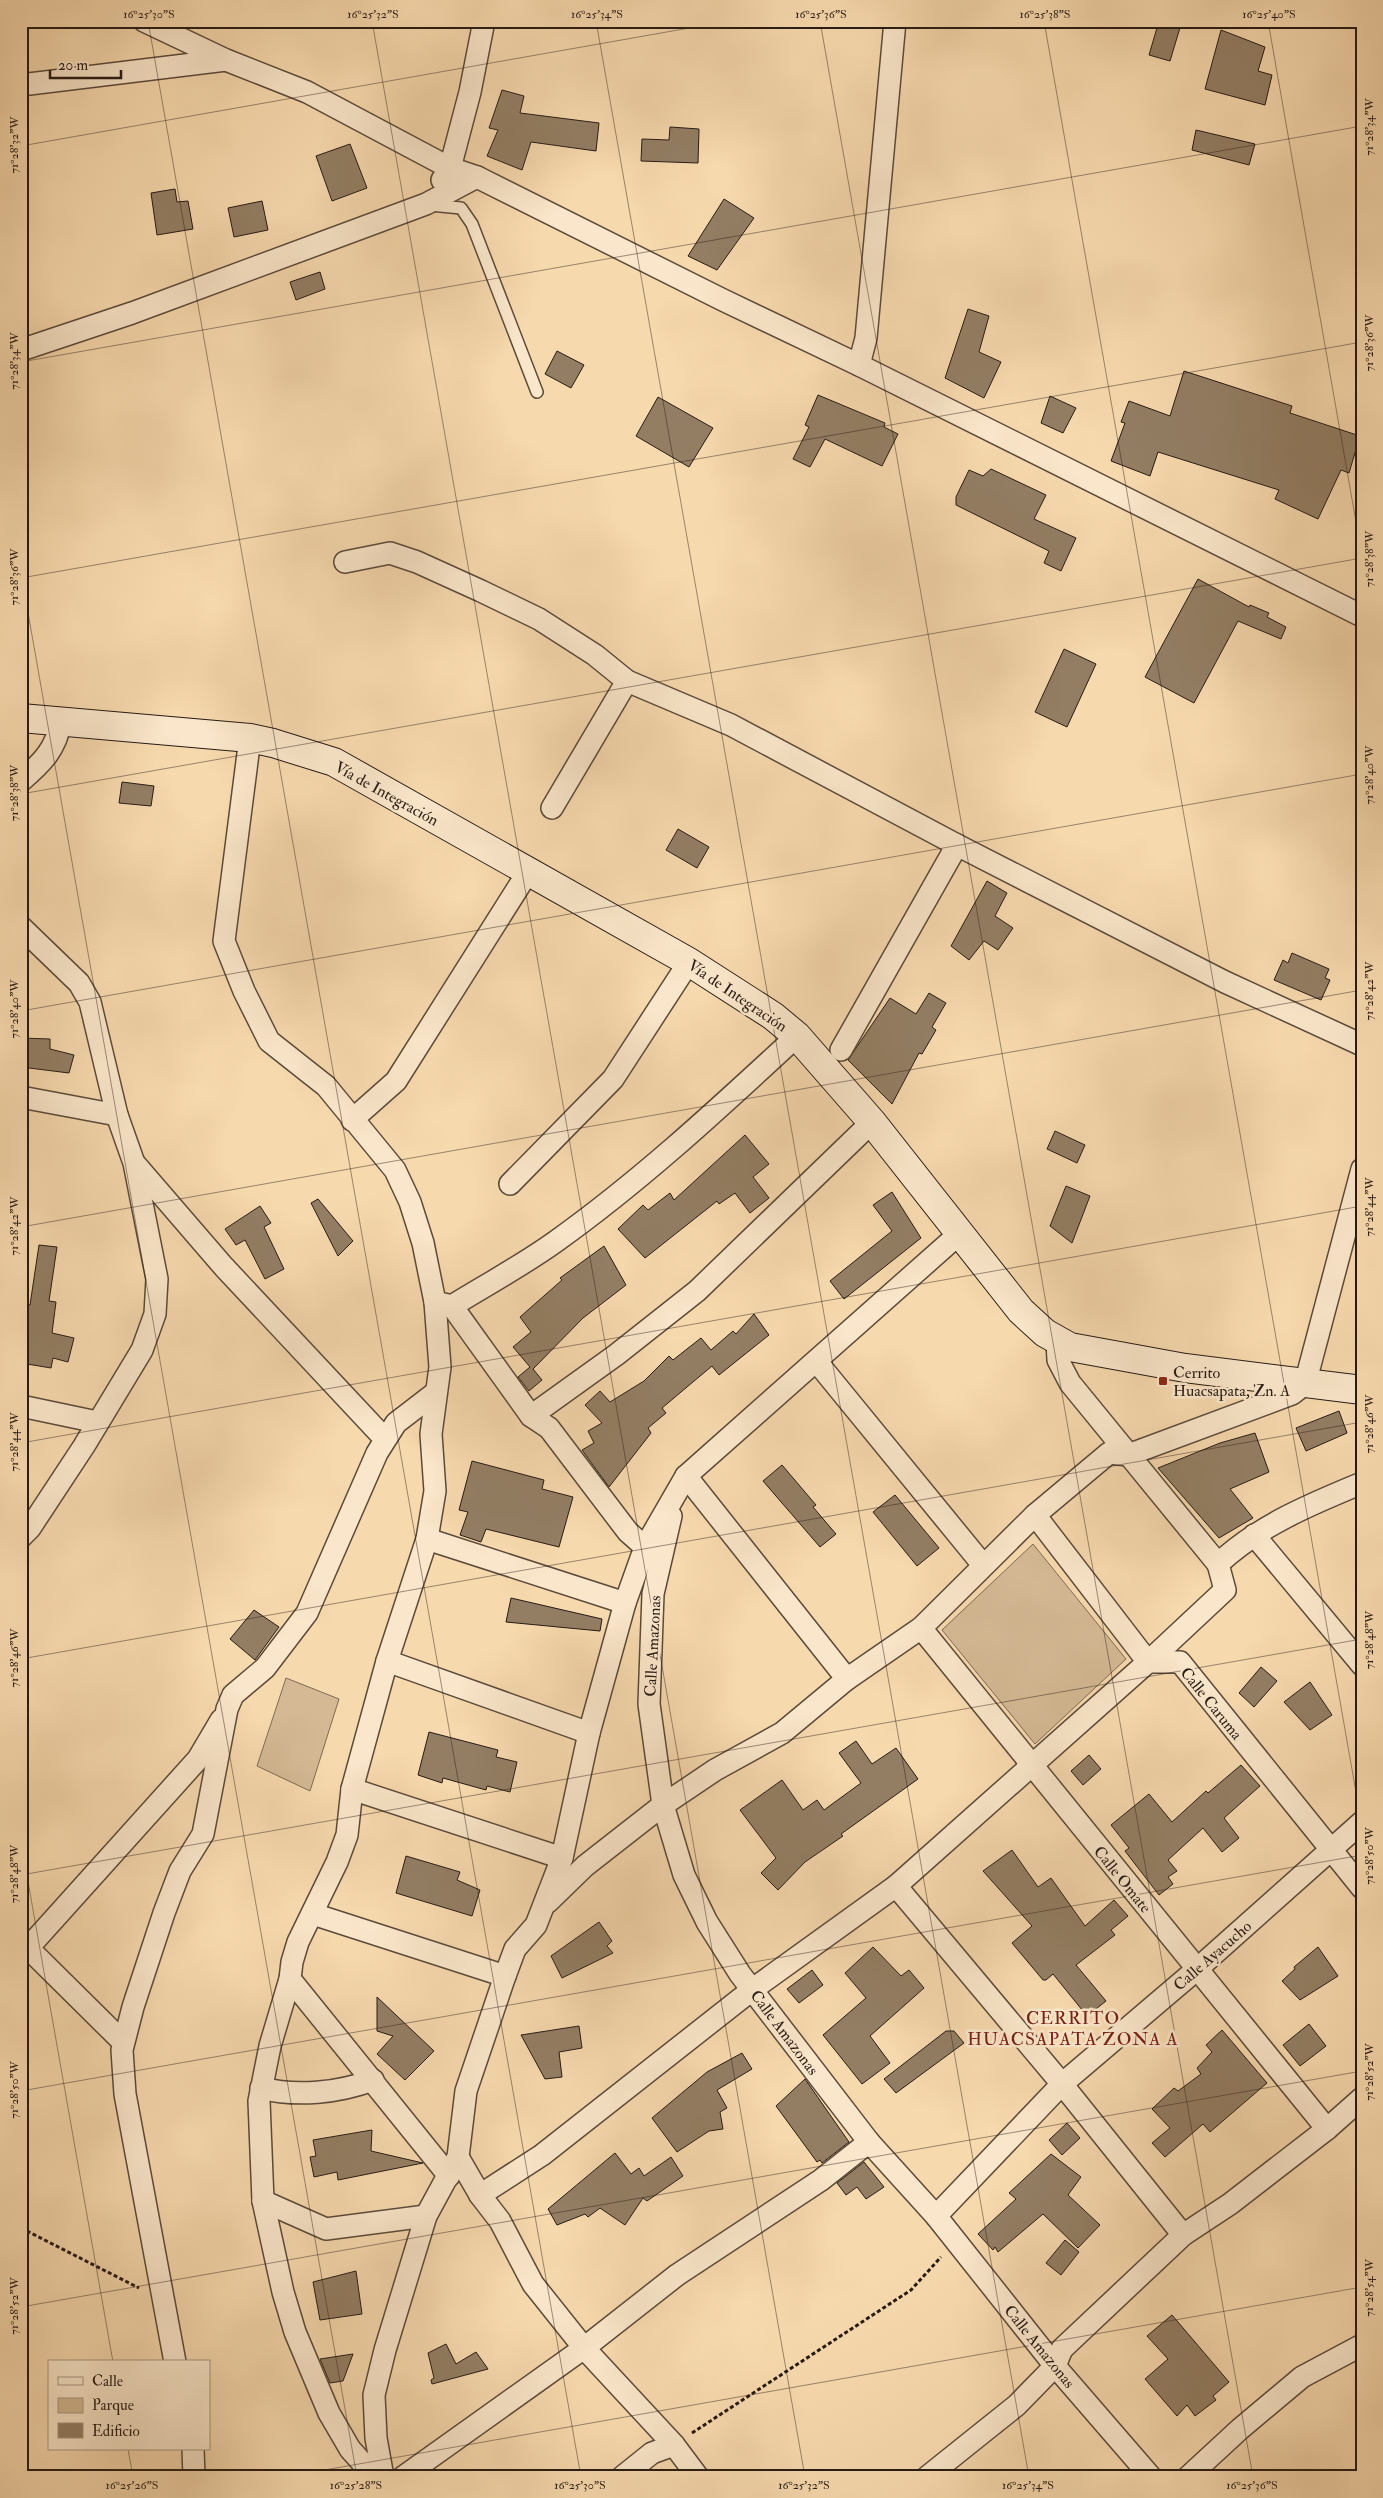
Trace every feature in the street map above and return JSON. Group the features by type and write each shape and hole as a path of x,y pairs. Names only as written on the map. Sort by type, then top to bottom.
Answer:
{"main road":[{"name":"Vía de Integración","path":"21,718 250,738 273,743 334,762 689,962 774,1016 797,1036 872,1122 959,1234 1032,1323 1057,1341 1092,1352 1180,1367 1362,1390"}],"street":[{"path":"144,21 226,60 307,92 450,168 477,177 723,300 859,364 1362,616"},
{"path":"426,204 450,168 470,92 484,21"},
{"path":"859,364 866,338 895,21"},
{"path":"21,85 226,60"},
{"path":"21,350 132,313 426,204 477,177"},
{"path":"345,562 390,553 417,562 539,619 595,655 627,681 731,725 958,845 1225,982 1362,1045"},
{"path":"552,808 627,681"},
{"path":"21,781 42,764 58,739 61,721"},
{"path":"250,738 224,941 244,991 269,1041 326,1086 395,1170 410,1202 444,1304 531,1416 549,1428 628,1532 645,1547"},
{"path":"841,1050 958,845"},
{"path":"352,1120 396,1081 528,872"},
{"path":"21,927 79,983 90,1002 118,1115 134,1163 157,1279 155,1314 142,1350 84,1446 30,1528 21,1537"},
{"path":"510,1184 613,1079 689,962"},
{"path":"444,1304 554,1243 682,1143 797,1036"},
{"path":"21,1097 118,1115"},
{"path":"531,1416 616,1355 697,1291 872,1122"},
{"path":"134,1163 224,1267 385,1439"},
{"path":"544,1906 585,1866 663,1805 715,1770 782,1733 847,1680 920,1628 1035,1515 1109,1453 1128,1455 1292,1394 1305,1384 1362,1169"},
{"path":"383,2477 376,2438 374,2395 384,2350 426,2216 458,2157 466,2091 505,1976 515,1949 536,1925 562,1858 589,1733 625,1603 645,1547 682,1484 959,1234"},
{"path":"375,2477 350,2449 329,2413 308,2366 283,2292 263,2201 259,2127 261,2088 270,2046 290,1979 292,1962 298,1942 313,1914 347,1835 352,1789 387,1661 427,1539 435,1491 431,1434 440,1367 444,1304"},
{"path":"480,2195 542,2155 753,1989 896,1886 1148,1662 1224,1590 1218,1564 1070,1383 1058,1360 1057,1341"},
{"path":"817,1362 983,1565"},
{"path":"123,2042 28,1948 198,1759 227,1710 233,1695 265,1668 307,1613 377,1453 385,1439 396,1423 436,1394"},
{"path":"21,1406 97,1422"},
{"path":"1218,1564 1254,1535 1311,1504 1362,1483"},
{"path":"682,1484 847,1680"},
{"name":"Calle Amazonas","path":"682,1484 653,1594 649,1704 663,1805 684,1876 707,1922 740,1974 869,2142 936,2216 1055,2366 1152,2477"},
{"path":"1035,1515 1148,1662"},
{"path":"1254,1535 1362,1665"},
{"path":"427,1539 625,1603"},
{"name":"Calle Omate","path":"920,1628 1326,2129"},
{"path":"387,1661 589,1733"},
{"name":"Calle Caruma","path":"1148,1662 1180,1662 1362,1888"},
{"path":"175,2360 125,2094 123,2042 164,1913 180,1871 203,1834 227,1710"},
{"path":"352,1789 562,1858"},
{"name":"Calle Ayacucho","path":"936,2216 1062,2084 1196,1970 1332,1851 1362,1822"},
{"path":"896,1886 1062,2084 1183,2235"},
{"path":"313,1914 505,1976"},
{"path":"290,1979 373,2080 448,2176"},
{"path":"261,2088 286,2094 354,2088 373,2080"},
{"path":"927,2477 1017,2405 1055,2366 1062,2349 1183,2235 1230,2204 1326,2129 1362,2098"},
{"path":"403,2477 584,2348 677,2275 821,2180 869,2142"},
{"path":"458,2157 480,2195 500,2221 533,2284 584,2348 674,2444 698,2477"},
{"path":"263,2201 326,2229 426,2216"},
{"path":"1188,2477 1240,2429 1302,2377 1362,2346"},
{"path":"622,2477 652,2454 674,2444"},
{"path":"193,2450 194,2477"}],"lane":[{"path":"426,204 461,208 472,224 537,392"}],"path":[{"path":"21,2228 162,2300"},
{"path":"674,2444 911,2290 956,2242"}],"green space":[{"path":"1033,1544 1126,1659 1035,1744 942,1630"},
{"path":"286,1678 339,1699 310,1791 257,1766"}],"building":[{"path":"1159,21 1182,21 1170,61 1149,55"},
{"path":"1221,30 1265,47 1258,71 1272,75 1265,105 1205,89"},
{"path":"502,90 524,96 520,113 599,123 596,151 531,142 522,170 487,156 498,130 489,128"},
{"path":"670,127 699,129 698,163 641,161 642,139 669,140"},
{"path":"1196,130 1255,144 1249,165 1192,150"},
{"path":"350,144 367,188 332,201 316,156"},
{"path":"175,189 177,202 188,201 193,229 157,235 151,193"},
{"path":"724,199 754,218 717,270 688,256"},
{"path":"262,201 268,230 234,237 228,208"},
{"path":"320,272 325,289 296,300 290,282"},
{"path":"968,309 989,316 979,352 1001,362 984,398 945,378"},
{"path":"557,351 584,365 571,388 545,374"},
{"path":"1184,371 1292,406 1290,413 1360,436 1349,473 1341,470 1318,519 1275,499 1279,490 1158,452 1150,476 1111,461 1125,423 1121,422 1129,401 1170,416"},
{"path":"818,395 885,423 884,427 898,434 882,466 825,439 810,467 793,459 809,427 805,425"},
{"path":"1050,396 1076,408 1063,433 1041,423"},
{"path":"658,397 713,428 689,467 636,436"},
{"path":"991,469 1046,495 1034,519 1076,538 1061,571 1044,563 1049,551 956,505 956,497 969,470 983,476"},
{"path":"1198,579 1249,607 1250,605 1269,613 1267,617 1286,627 1281,639 1238,621 1194,703 1145,677"},
{"path":"1064,649 1096,664 1067,727 1035,712"},
{"path":"122,782 154,786 151,806 119,803"},
{"path":"678,829 709,847 697,868 666,850"},
{"path":"987,881 1007,893 995,916 1013,928 998,950 984,941 969,960 951,946"},
{"path":"1292,953 1329,969 1325,978 1330,980 1321,1000 1274,980 1283,960 1288,963"},
{"path":"929,993 946,1003 932,1027 936,1030 922,1054 919,1053 892,1104 848,1060 890,998 916,1014"},
{"path":"21,1038 50,1039 50,1049 74,1055 69,1073 21,1067"},
{"path":"1055,1131 1085,1145 1077,1163 1047,1149"},
{"path":"745,1135 769,1164 753,1177 769,1198 750,1213 735,1193 719,1204 717,1201 645,1258 618,1229 643,1205 648,1210 670,1193 674,1200"},
{"path":"1066,1186 1090,1196 1072,1243 1050,1226"},
{"path":"892,1192 921,1238 844,1299 830,1281 892,1231 873,1205"},
{"path":"318,1199 353,1241 338,1256 311,1203"},
{"path":"260,1206 271,1223 264,1227 284,1269 265,1279 245,1240 236,1245 225,1229"},
{"path":"39,1245 57,1247 49,1301 56,1302 52,1333 74,1338 68,1362 53,1358 51,1368 21,1363 21,1304 30,1305"},
{"path":"604,1246 626,1285 583,1318 533,1369 542,1380 529,1391 518,1377 530,1367 513,1347 531,1332 520,1317 562,1280 560,1278"},
{"path":"754,1314 769,1335 719,1375 712,1366 662,1408 666,1413 648,1428 651,1433 609,1487 582,1450 594,1443 588,1431 602,1423 585,1405 600,1391 610,1402 644,1381 669,1356 673,1360 701,1338 711,1350 733,1331 736,1334"},
{"path":"1339,1411 1347,1433 1306,1451 1296,1428"},
{"path":"1255,1433 1269,1472 1230,1489 1253,1518 1219,1538 1158,1468 1220,1443"},
{"path":"472,1461 544,1480 542,1489 573,1497 559,1547 486,1529 481,1542 460,1535 468,1512 459,1510"},
{"path":"782,1465 816,1505 813,1507 836,1534 820,1547 763,1481"},
{"path":"895,1495 939,1548 917,1566 873,1512"},
{"path":"511,1598 602,1619 600,1631 506,1622"},
{"path":"254,1610 279,1627 255,1660 230,1639"},
{"path":"1261,1667 1277,1681 1254,1707 1239,1693"},
{"path":"1310,1682 1332,1715 1310,1730 1284,1702"},
{"path":"429,1732 498,1750 496,1757 517,1762 510,1792 487,1786 486,1790 443,1778 442,1783 418,1775"},
{"path":"856,1741 872,1764 896,1748 918,1779 841,1834 843,1836 805,1862 778,1890 761,1873 776,1858 740,1810 782,1780 803,1810 817,1800 824,1810 861,1783 839,1753"},
{"path":"1089,1755 1101,1769 1083,1785 1071,1771"},
{"path":"1241,1765 1260,1786 1224,1818 1239,1838 1222,1852 1203,1828 1168,1860 1177,1871 1168,1877 1173,1884 1159,1895 1125,1851 1129,1848 1111,1825 1149,1794 1172,1822 1206,1791 1208,1793"},
{"path":"1012,1850 1038,1887 1051,1878 1085,1926 1114,1900 1128,1916 1111,1930 1115,1935 1076,1965 1106,2001 1087,2016 1053,1974 1046,1980 1043,1980 1012,1943 1032,1926 983,1871"},
{"path":"406,1856 460,1872 457,1880 480,1890 472,1916 396,1893"},
{"path":"599,1922 612,1941 607,1946 613,1953 562,1978 551,1956"},
{"path":"873,1947 901,1976 909,1970 924,1988 870,2036 890,2063 862,2084 823,2035 866,1998 845,1973"},
{"path":"1318,1947 1338,1976 1300,2000 1282,1981 1295,1969 1294,1967"},
{"path":"812,1970 823,1985 799,2003 787,1989"},
{"path":"377,1997 434,2051 405,2080 377,2054 393,2036 377,2031"},
{"path":"1309,2024 1326,2046 1300,2066 1283,2045"},
{"path":"579,2026 582,2048 559,2052 562,2077 545,2079 521,2035"},
{"path":"1222,2030 1267,2083 1210,2132 1203,2124 1165,2157 1152,2143 1170,2128 1152,2109 1174,2088 1178,2091 1201,2074 1197,2068 1212,2052 1206,2045"},
{"path":"946,2031 954,2031 964,2043 896,2093 884,2079"},
{"path":"742,2053 752,2069 717,2090 727,2108 720,2112 723,2129 709,2131 677,2152 652,2118 707,2072"},
{"path":"805,2079 849,2142 822,2163 820,2160 817,2162 776,2106"},
{"path":"1067,2123 1080,2138 1062,2155 1049,2140"},
{"path":"372,2130 371,2151 423,2163 338,2180 337,2172 314,2177 310,2157 316,2156 313,2140"},
{"path":"615,2153 631,2174 639,2168 644,2176 671,2157 683,2176 647,2201 643,2198 625,2225 600,2208 588,2217 585,2214 557,2225 548,2209"},
{"path":"1051,2154 1081,2177 1068,2195 1100,2225 1078,2248 1043,2214 998,2252 995,2247 993,2250 978,2234 1016,2199 1009,2193"},
{"path":"864,2162 884,2187 866,2199 857,2187 846,2195 837,2183"},
{"path":"1065,2240 1079,2252 1061,2275 1046,2263"},
{"path":"356,2271 362,2314 320,2320 313,2282"},
{"path":"1172,2315 1229,2382 1213,2396 1216,2400 1195,2416 1187,2405 1177,2416 1145,2379 1168,2359 1147,2336"},
{"path":"446,2344 456,2364 476,2352 488,2369 432,2384 431,2380 434,2378 428,2353"},
{"path":"353,2354 343,2381 330,2383 320,2359"}],"place":[{"name":"Cerrito Huacsapata, Zn. A","path":"1163,1381"}],"district":[{"name":"CERRITO HUACSAPATA ZONA A","path":"1073,2028"}]}
